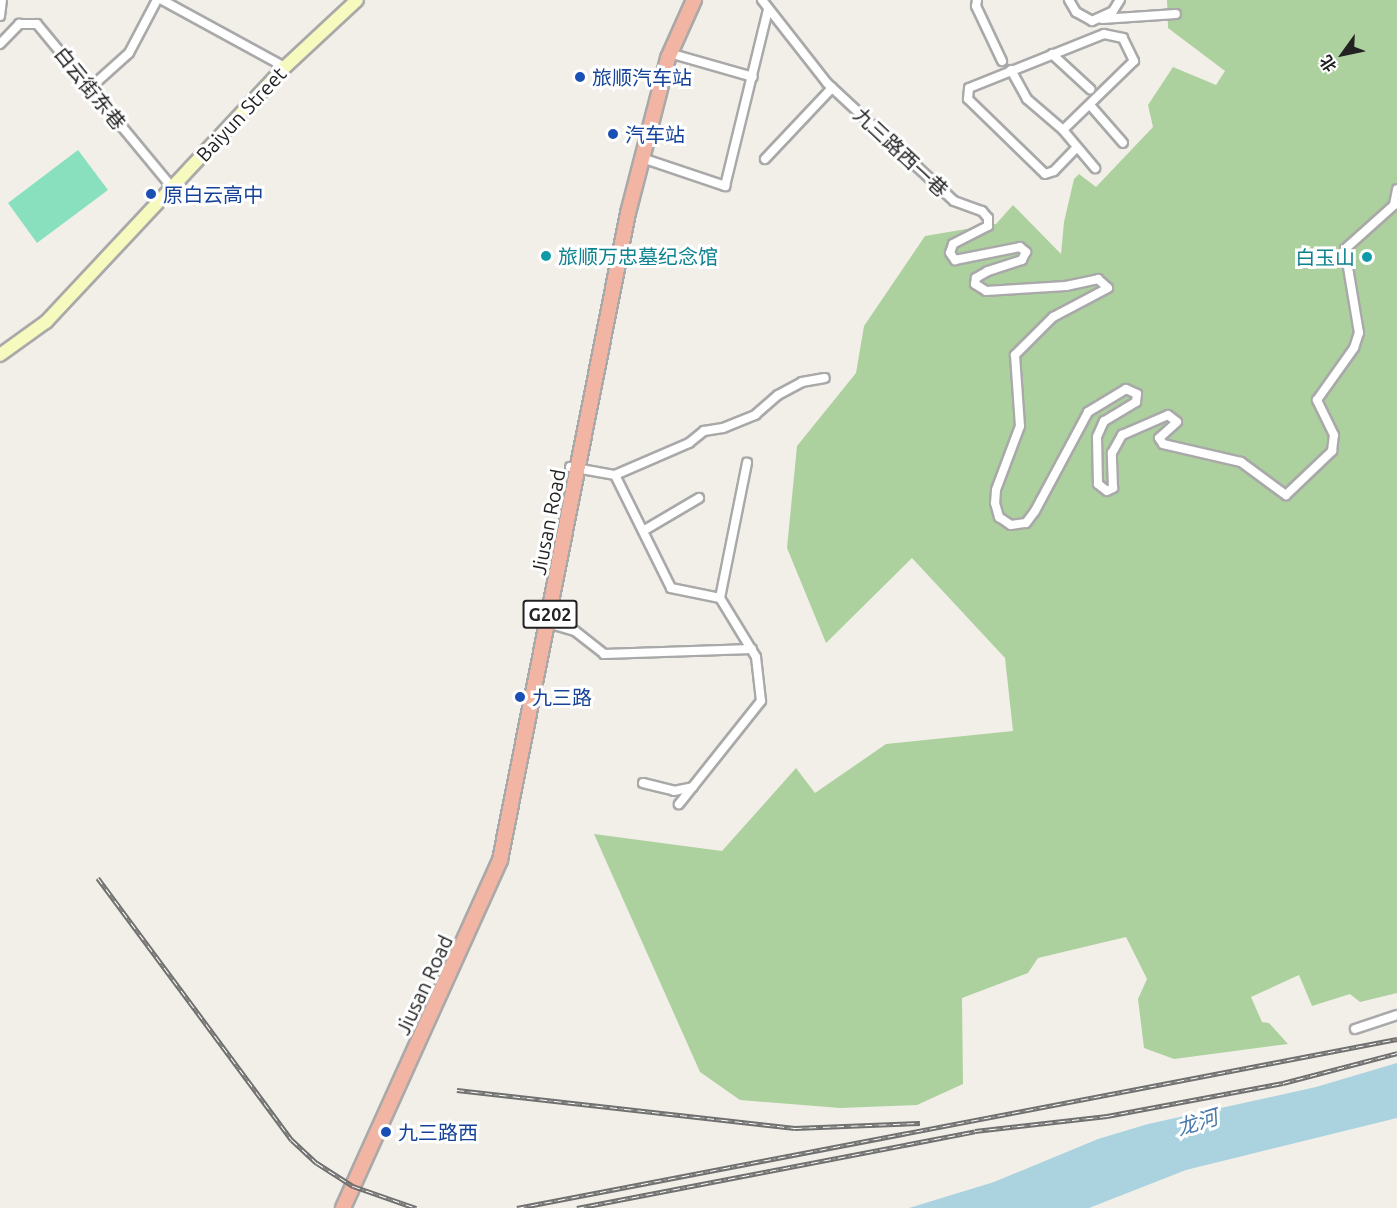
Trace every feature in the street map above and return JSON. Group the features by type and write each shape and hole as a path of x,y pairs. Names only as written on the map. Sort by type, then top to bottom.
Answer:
{"highway":[{"name":"Jiusan Road","path":"343,1208 495,876 624,198 661,51 683,0"},
{"name":"Jiusan Road","path":"574,468 642,158 669,53 694,0"},
{"name":"Jiusan Road","path":"334,1208 487,873 544,622"}],"main road":[{"name":"Baiyun Street","path":"0,355 46,322 285,67 357,0"}],"street":[{"path":"0,16 2,0"},
{"path":"90,88 129,53 157,0"},
{"path":"162,0 285,67"},
{"name":"九三路西一巷","path":"762,0 832,88 954,201 982,210 988,218 988,225 953,244 950,253 955,260 1020,247 1026,252 1022,260 976,278 975,284 986,291 1066,286 1098,279 1108,288 1053,318 1015,355 1020,426 996,490 995,503 999,516 1011,525 1026,523 1035,511 1088,412 1126,388 1137,394 1136,402 1104,422 1097,437 1098,484 1107,491 1113,488 1112,453 1122,435 1168,415 1177,422 1159,438 1162,444 1241,462 1286,495 1332,451 1334,435 1317,400 1354,348 1359,333 1345,249 1396,205"},
{"path":"978,0 1002,61"},
{"path":"1069,0 1085,19 1176,14"},
{"path":"1102,19 1120,0"},
{"path":"642,158 725,186 768,9"},
{"path":"1112,33 1114,18"},
{"name":"白云街东巷","path":"0,44 19,24 37,24 172,187"},
{"path":"1076,148 1054,171 1045,174 968,99 969,88 1052,54 1112,33"},
{"path":"1063,130 1134,61 1129,45 1112,33"},
{"path":"669,53 753,77"},
{"path":"1052,54 1090,89"},
{"path":"1011,70 1027,99 1063,130 1095,168"},
{"path":"765,159 832,88"},
{"path":"1090,105 1123,143"},
{"path":"1396,205 1397,189"},
{"path":"574,468 615,475 689,443 704,431 723,428 755,415 777,395 802,382 825,378"},
{"path":"679,804 761,701 752,649 720,598 747,463"},
{"path":"615,475 671,588 720,598"},
{"path":"643,531 699,498"},
{"path":"544,622 575,632 597,650 613,656 752,649"},
{"path":"644,783 674,790 693,787"},
{"path":"1355,1029 1397,1015"}],"green space":[{"path":"1167,0 1397,0 1397,993 1360,1002 1350,994 1312,1006 1299,975 1251,997 1262,1022 1269,1023 1288,1044 1174,1059 1144,1048 1138,999 1147,979 1126,937 1038,958 1028,973 962,998 963,1084 917,1105 840,1108 740,1100 700,1072 594,834 722,851 796,768 815,793 886,744 1013,731 1005,658 912,558 826,643 787,548 797,446 856,373 864,326 925,236 996,224 1013,205 1061,254 1064,222 1074,179 1079,174 1096,187 1153,127 1148,105 1173,67 1216,85 1225,71 1168,28"},
{"path":"78,150 108,190 37,243 8,203"}],"water":[{"name":"龙河","path":"1397,1063 1397,1118 1186,1170 1089,1208 909,1208 994,1182 1098,1139 1148,1124 1316,1087"}],"railway":[{"path":"98,878 292,1140 317,1163 353,1186 416,1208"},
{"path":"517,1208 1397,1039"},
{"path":"577,1208 975,1131 1107,1116 1283,1083 1397,1053"},
{"path":"457,1090 795,1128 920,1123"}],"place":[{"name":"旅顺汽车站","path":"580,77"},
{"name":"汽车站","path":"613,134"},
{"name":"原白云高中","path":"151,194"},
{"name":"旅顺万忠墓纪念馆","path":"546,256"},
{"name":"白玉山","path":"1367,257"},
{"name":"九三路","path":"520,697"},
{"name":"九三路西","path":"386,1132"}]}
